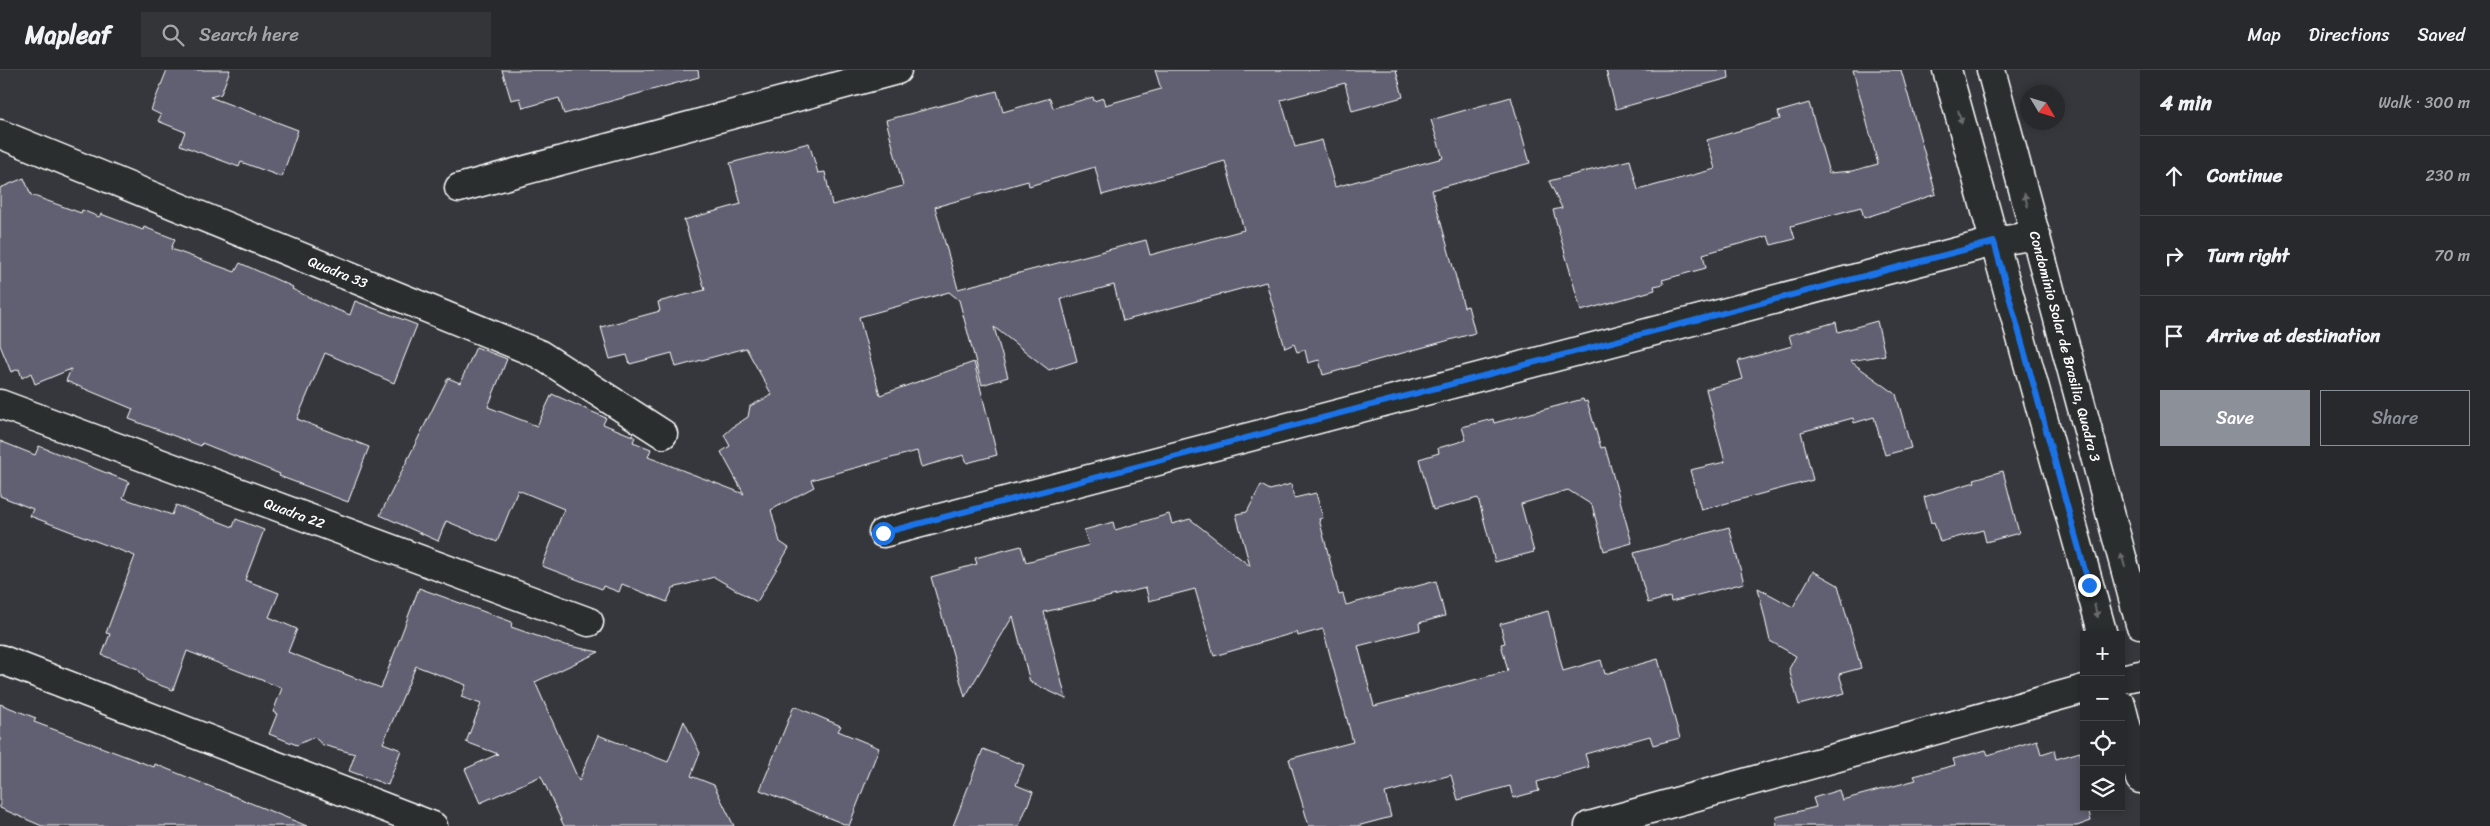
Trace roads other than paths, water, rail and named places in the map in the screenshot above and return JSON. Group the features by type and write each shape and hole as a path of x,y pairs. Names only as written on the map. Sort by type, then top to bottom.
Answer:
{"street":[{"path":"458,188 897,70"},
{"path":"1947,70 2101,631"},
{"name":"Condomínio Solar de Brasilia, Quadra 3","path":"1991,70 2140,624"},
{"name":"Quadra 33","path":"0,134 539,354 663,434"},
{"path":"883,533 1994,242 2036,235"},
{"name":"Quadra 22","path":"0,404 589,622"},
{"path":"0,659 433,826"},
{"path":"2125,678 2140,675"},
{"path":"1589,826 2080,690"},
{"path":"2125,721 2140,779"}]}
